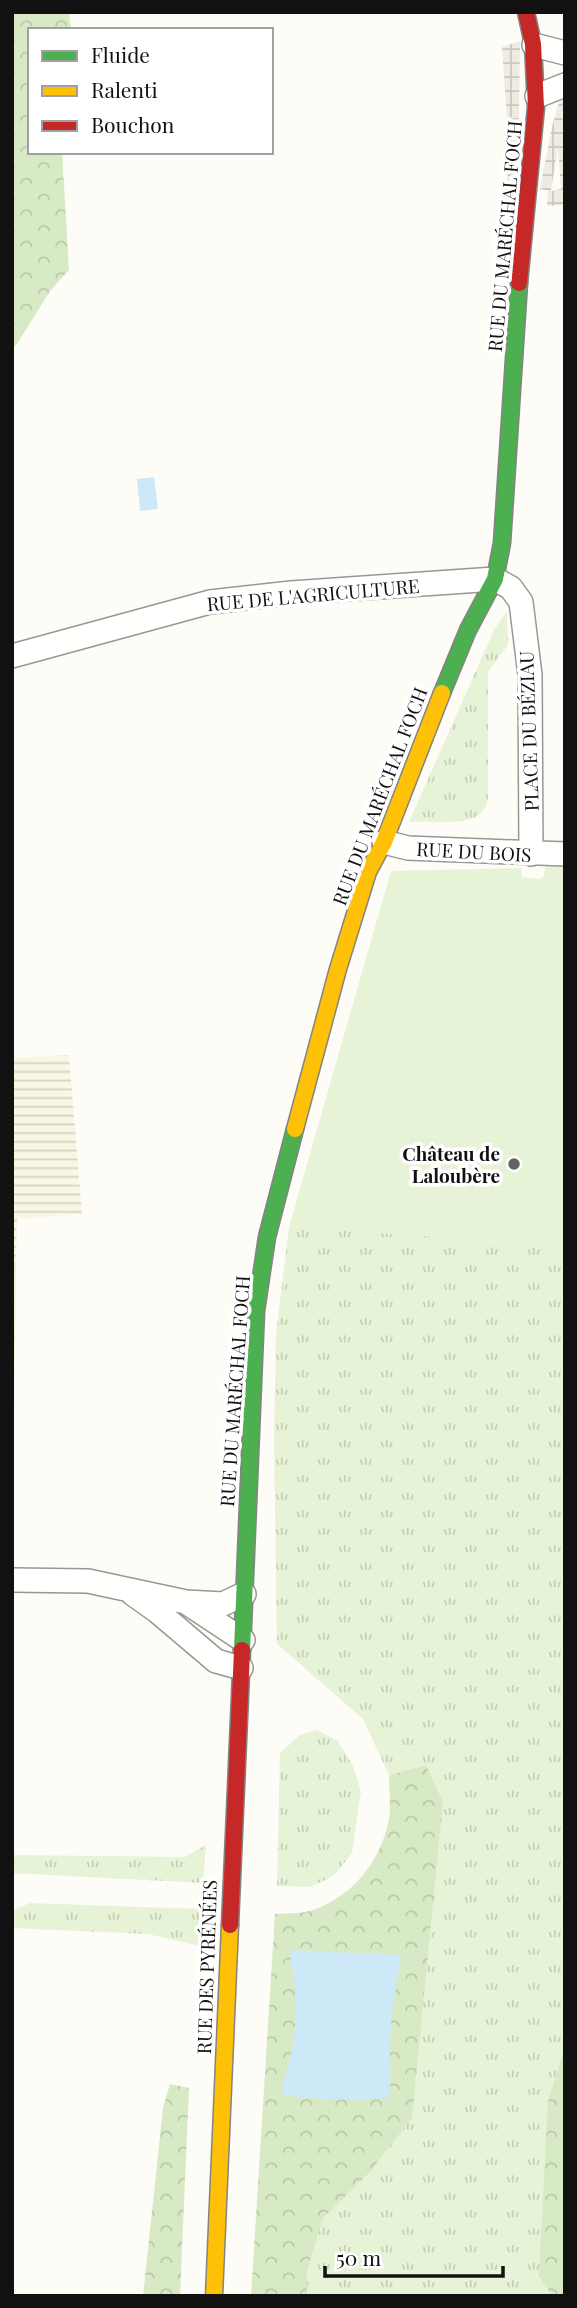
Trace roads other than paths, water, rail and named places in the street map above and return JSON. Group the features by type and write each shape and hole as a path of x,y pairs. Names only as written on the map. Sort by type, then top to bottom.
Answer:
{"main road":[{"name":"RUE DU MARÉCHAL FOCH","path":"243,1640 256,1311 267,1237 338,969 368,872 384,842 468,630 495,579 502,543 517,302 537,96 534,45 526,12"},
{"name":"RUE DES PYRÉNÉES","path":"214,2296 243,1640"}],"street":[{"path":"534,45 565,53"},
{"path":"537,96 565,85"},
{"name":"RUE DE L'AGRICULTURE","path":"12,656 210,602 291,593 495,579"},
{"name":"PLACE DU BÉZIAU","path":"495,579 511,588 521,602 530,676 531,854"},
{"name":"RUE DU BOIS","path":"384,842 408,848 565,854"},
{"path":"12,1580 88,1581 186,1602 223,1604 244,1594"},
{"path":"125,1588 216,1661 241,1668"},
{"path":"186,1602 243,1640"}],"water":[{"path":"154,477 158,509 140,511 137,479"},
{"path":"292,1950 397,1955 401,1958 391,2026 391,2087 387,2098 335,2100 283,2095 296,2014 290,1953"}],"place":[{"name":"Château de Laloubère","path":"514,1164"}]}
